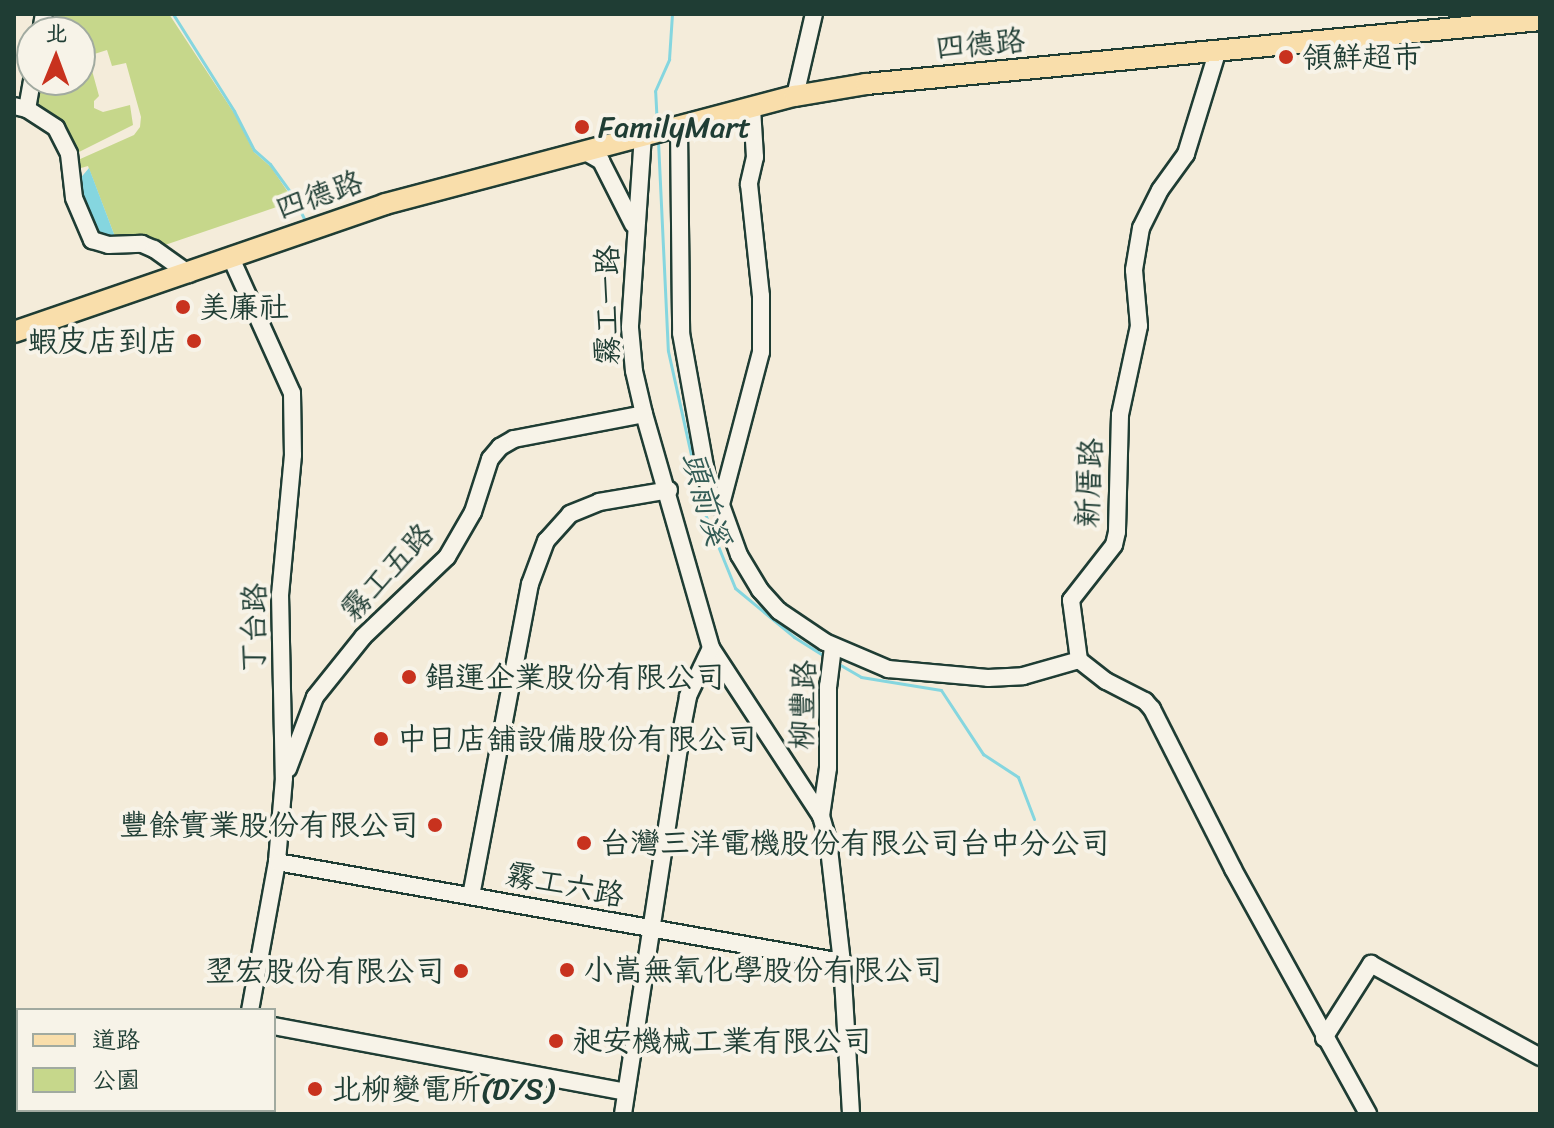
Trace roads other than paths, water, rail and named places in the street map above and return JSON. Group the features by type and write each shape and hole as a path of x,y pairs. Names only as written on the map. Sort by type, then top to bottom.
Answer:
{"main road":[{"name":"四德路","path":"14,332 385,204 795,96 866,84 1540,20"}],"street":[{"path":"795,96 814,14"},
{"name":"新厝路","path":"1079,660 1071,600 1114,545 1117,532 1120,415 1139,326 1134,270 1141,228 1160,190 1186,154 1217,53"},
{"path":"20,108 56,128 69,154 74,198 92,240 108,245 142,244 189,274"},
{"path":"721,505 761,352 761,296 749,184 755,157 752,108"},
{"name":"霧工一路","path":"660,131 635,227 636,262 630,328 634,371 644,414 669,490 711,648 821,816"},
{"name":"柳豐路","path":"660,131 681,333 712,505 721,505 739,555 760,590 779,611 833,647 828,686 828,768 821,816 828,840 842,962 851,1114"},
{"path":"584,151 601,161 635,227"},
{"name":"丁台路","path":"231,258 292,393 293,455 280,594 284,778 277,862 250,1008"},
{"name":"霧工五路","path":"284,778 315,697 363,637 447,557 473,512 490,459 500,447 514,439 644,414"},
{"path":"471,896 530,584 546,541 570,514 599,502 669,490"},
{"path":"833,647 888,669 988,678 1023,676 1079,660 1106,681 1145,701 1152,709 1324,1038 1368,1114"},
{"path":"623,1114 688,696 711,648"},
{"name":"霧工六路","path":"277,862 842,962"},
{"path":"1324,1038 1371,964 1540,1057"},
{"path":"276,1026 626,1092"}],"water":[{"path":"89,168 117,242 109,242 96,231 85,214 78,181"}],"waterway":[{"path":"173,14 234,111 254,150 270,164 293,196 305,221"},
{"name":"頭前溪","path":"657,126 655,91 669,59 672,14"},
{"name":"頭前溪","path":"658,141 668,351 703,509 735,588 794,637 827,658"},
{"name":"頭前溪","path":"837,663 861,677 941,690 983,754 1018,777 1034,819"}],"place":[{"name":"領鮮超市","path":"1286,57"},
{"name":"FamilyMart","path":"582,127"},
{"name":"美廉社","path":"183,307"},
{"name":"蝦皮店到店","path":"194,341"},
{"name":"錩運企業股份有限公司","path":"409,677"},
{"name":"中日店舖設備股份有限公司","path":"381,739"},
{"name":"豐餘實業股份有限公司","path":"435,825"},
{"name":"台灣三洋電機股份有限公司台中分公司","path":"584,843"},
{"name":"小嵩無氧化學股份有限公司","path":"567,970"},
{"name":"翌宏股份有限公司","path":"461,971"},
{"name":"昶安機械工業有限公司","path":"556,1041"},
{"name":"北柳變電所(D/S)","path":"315,1089"}]}
